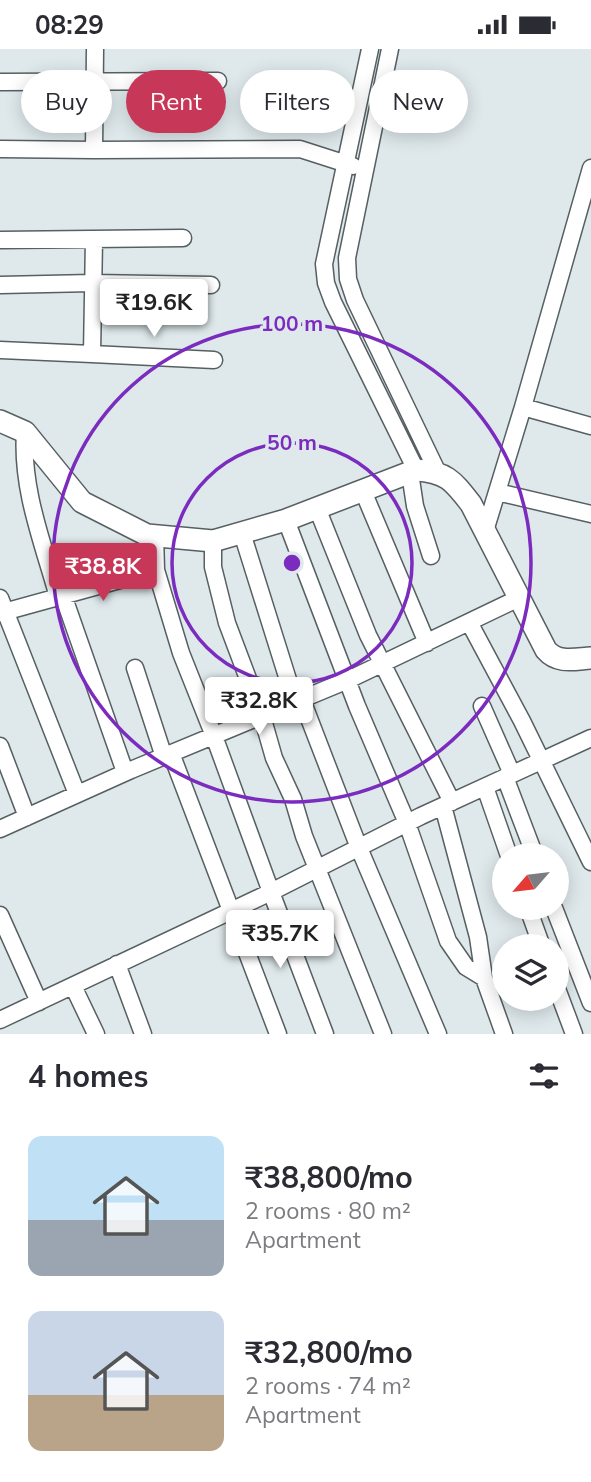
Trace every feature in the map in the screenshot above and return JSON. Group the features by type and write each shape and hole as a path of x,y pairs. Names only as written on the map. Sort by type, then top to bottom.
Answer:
{"street":[{"path":"94,70 95,49"},
{"path":"370,49 324,264 333,302 421,471 456,485 471,504 485,531 510,604 551,657 566,660 591,657"},
{"path":"390,49 347,258 348,279 421,471 415,500 431,557"},
{"path":"0,82 21,82"},
{"path":"94,133 94,151"},
{"path":"0,149 300,149 365,169"},
{"path":"485,531 591,169"},
{"path":"0,240 183,238"},
{"path":"92,354 94,239"},
{"path":"0,285 211,285"},
{"path":"0,350 214,360"},
{"path":"523,407 591,426"},
{"path":"0,421 24,449 82,502 147,535 155,543 213,554 242,533 291,534 322,522 368,503 421,471"},
{"path":"24,449 29,497 61,596 125,772"},
{"path":"497,492 591,514"},
{"path":"368,503 427,643"},
{"path":"322,522 353,601 447,804 478,937 484,978 504,1034"},
{"path":"242,533 299,701 438,1034"},
{"path":"291,534 407,824 448,941 466,967 484,978"},
{"path":"155,543 156,570 181,653 325,1034"},
{"path":"213,554 227,623 262,716 274,758 293,799 317,869 383,1034"},
{"path":"77,794 2,607 61,596 156,570"},
{"path":"0,829 125,772 348,680 510,604"},
{"path":"469,622 591,862"},
{"path":"135,668 278,1034"},
{"path":"482,706 531,843"},
{"path":"0,1020 271,892 447,804 591,738"},
{"path":"0,746 27,817"},
{"path":"485,787 504,843"},
{"path":"0,915 39,1002"},
{"path":"559,921 591,1003"},
{"path":"117,964 143,1034"},
{"path":"73,986 96,1034"},
{"path":"565,1011 574,1034"}]}
